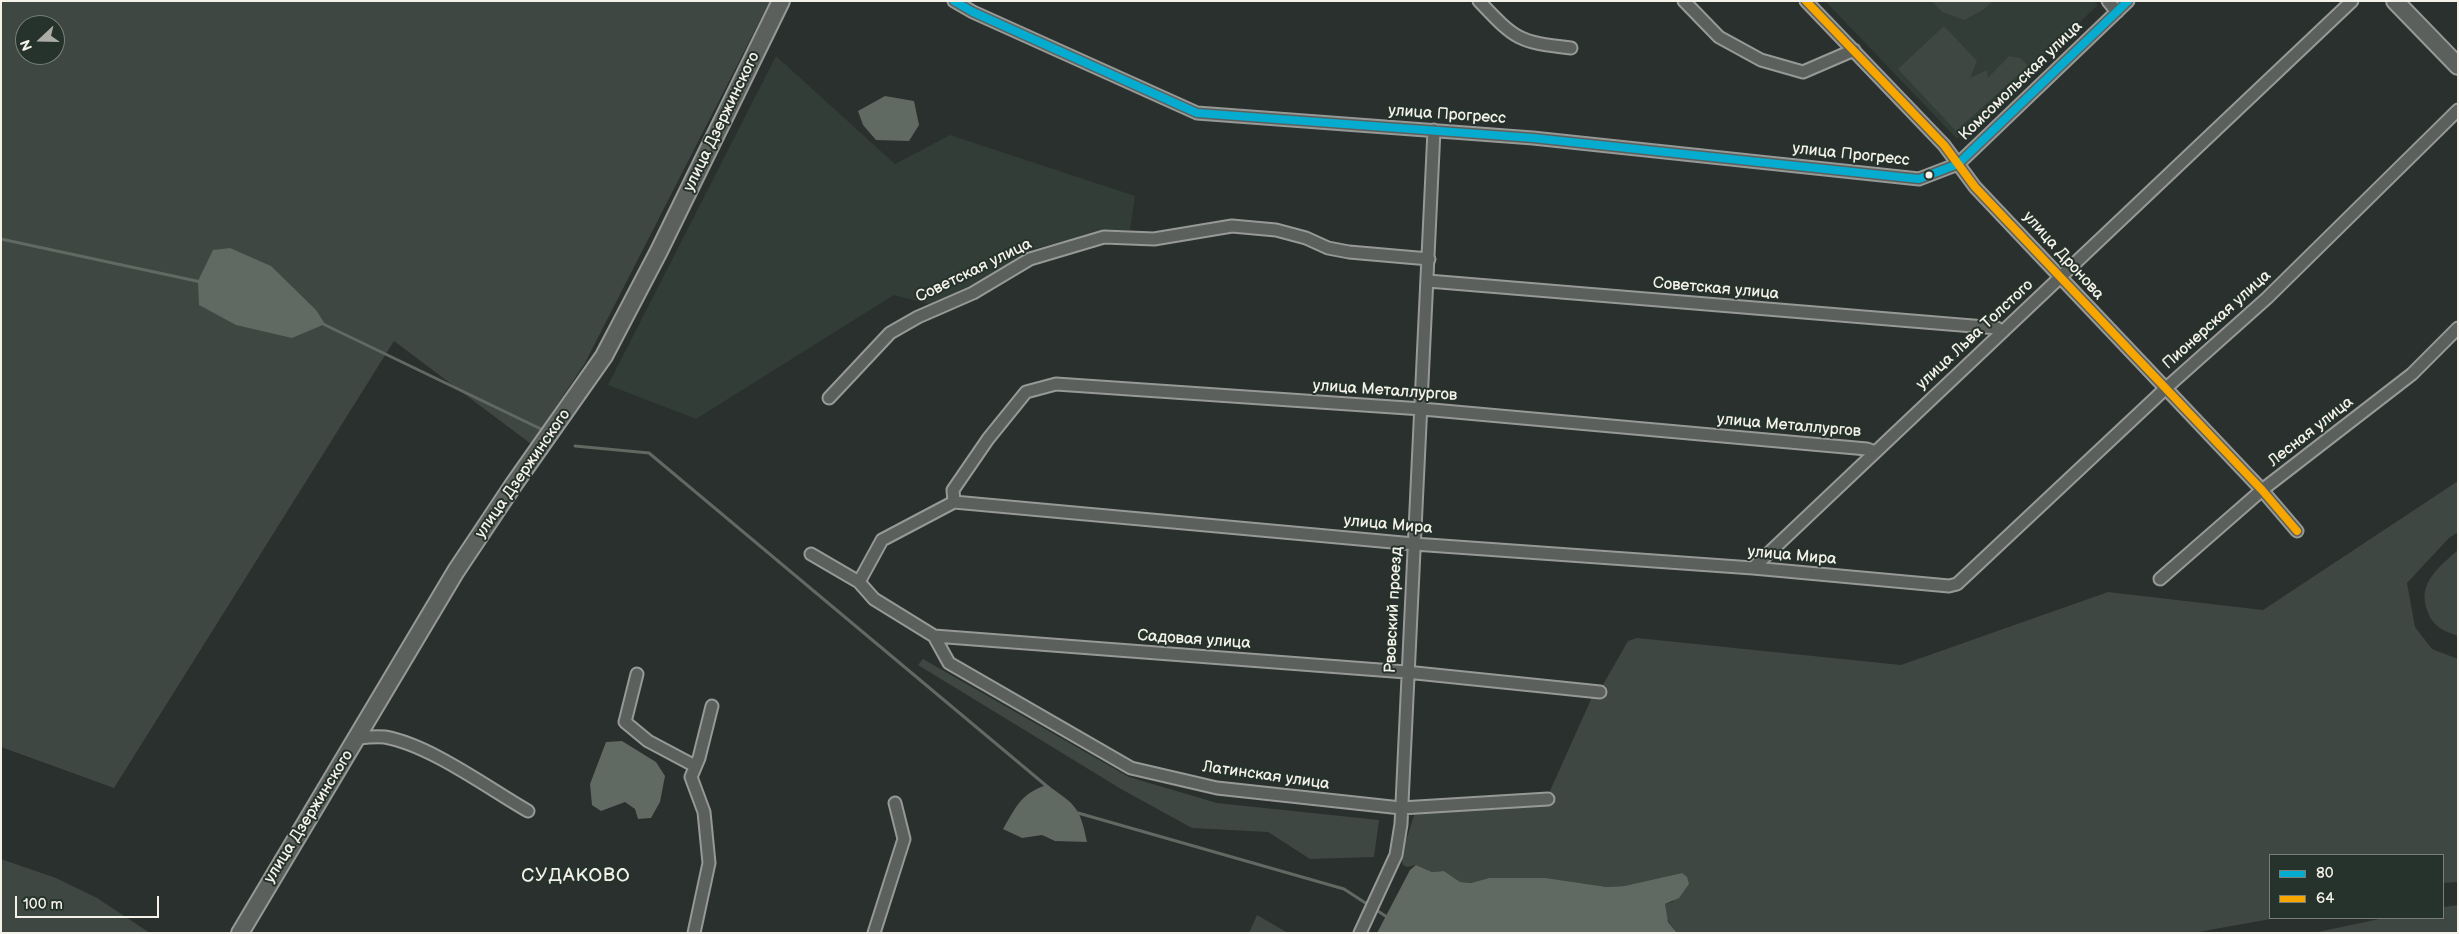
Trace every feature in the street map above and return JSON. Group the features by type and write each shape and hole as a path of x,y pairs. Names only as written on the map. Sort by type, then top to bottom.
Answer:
{"street":[{"name":"улица Дзержинского","path":"240,933 266,885 358,738 456,571 514,484 604,356 659,251 781,1"},
{"name":"улица Прогресс","path":"954,1 973,12 1197,113 1533,138 1919,178 1958,164"},
{"path":"1479,1 1508,32 1530,43 1571,48"},
{"path":"1684,1 1719,37 1761,60 1803,72 1854,50"},
{"name":"улица Дронова","path":"1806,1 1937,138 1975,187 2262,490 2298,531"},
{"path":"2108,1 2117,12"},
{"name":"Комсомольская улица","path":"1958,164 2128,1"},
{"name":"улица Льва Толстого","path":"1753,568 2352,1"},
{"path":"2395,1 2458,66"},
{"name":"Пионерская улица","path":"1949,586 1957,584 2165,389 2267,298 2458,110"},
{"name":"Рвовский проезд","path":"1360,933 1396,855 1401,808 1406,672 1422,409 1434,130"},
{"name":"Советская улица","path":"829,398 890,333 918,317 973,293 1030,259 1104,237 1154,238 1232,226 1276,230 1306,238 1328,248 1349,252 1428,259"},
{"name":"Советская улица","path":"1428,282 1987,327 1997,328 2001,332"},
{"name":"Лесная улица","path":"2160,579 2262,490 2412,374 2458,328"},
{"name":"улица Металлургов","path":"954,502 953,490 988,439 1026,392 1056,384 1422,409 1867,449 1876,452"},
{"path":"859,582 882,540 954,502"},
{"name":"улица Мира","path":"954,502 1414,544 1753,568 1949,586"},
{"name":"Садовая улица","path":"811,554 859,582 874,599 934,636 1406,672 1600,692"},
{"name":"Латинская улица","path":"934,636 949,663 1131,768 1217,788 1401,808 1548,800"},
{"path":"637,674 625,722 648,740 695,766"},
{"path":"694,933 709,863 704,812 691,777 712,706"},
{"path":"358,738 382,737 394,739 431,754 528,811"},
{"path":"874,933 904,839 896,803"}],"shaded area":[{"path":"1,1 770,1 585,363 531,444 394,341 114,788 1,747"},
{"path":"1825,1 2094,1 2098,5 1957,139"},
{"path":"1932,1 1993,1 1983,10 1964,20 1942,12"},
{"path":"1944,26 1977,61 1970,78 1987,70 1988,78 2009,56 2020,58 2028,66 1956,131 1898,69"},
{"path":"776,56 895,164 950,135 1135,196 1130,230 1108,230 1029,250 986,279 932,305 894,295 696,419 608,385"},
{"path":"885,96 914,101 919,125 909,141 876,140 863,125 858,111"},
{"path":"230,248 271,266 316,310 325,324 292,338 236,325 199,305 198,281 213,250"},
{"path":"2458,481 2458,532 2449,538 2407,583 2415,627 2432,649 2458,659 2458,882 2444,883 2444,854 2269,854 2270,919 2193,933 1677,933 1666,916 1665,904 1673,902 1682,873 1624,886 1607,887 1546,878 1489,878 1471,883 1460,882 1444,871 1432,872 1416,865 1407,867 1403,865 1401,857 1415,812 1545,802 1593,695 1601,688 1628,641 1637,638 1901,665 2108,592 2263,610"},
{"path":"2458,550 2458,636 2443,630 2429,616 2425,591 2432,576"},
{"path":"923,659 1129,777 1217,803 1379,820 1374,857 1310,859 1268,832 1192,828 1121,789 918,665"},
{"path":"622,741 656,762 665,776 660,802 651,818 638,819 635,809 625,802 601,811 592,805 590,784 606,742"},
{"path":"1047,785 1064,797 1075,808 1082,821 1087,842 1055,841 1042,835 1022,838 1003,829 1025,797 1038,788"},
{"path":"1,859 56,878 97,898 150,933 1,933"},
{"path":"1416,865 1432,872 1444,871 1460,882 1471,883 1489,878 1546,878 1607,887 1624,886 1682,873 1687,877 1689,884 1679,898 1665,904 1668,922 1677,933 1377,933 1410,870"},
{"path":"2458,905 2458,933 2313,933 2379,919 2444,919 2444,907"},
{"path":"1257,915 1288,933 1249,933"}],"waterway":[{"path":"1,239 201,282"},
{"path":"321,323 543,430"},
{"path":"575,446 649,453 1049,788"},
{"path":"1078,813 1344,889 1387,917"}],"transit line":[{"name":"80","path":"954,1 973,12 1197,113 1533,138 1919,179 1958,164 2128,1"},
{"name":"64","path":"1806,1 1944,145 1975,187 2262,490 2297,531"}],"district":[{"name":"СУДАКОВО","path":"576,876"}]}
